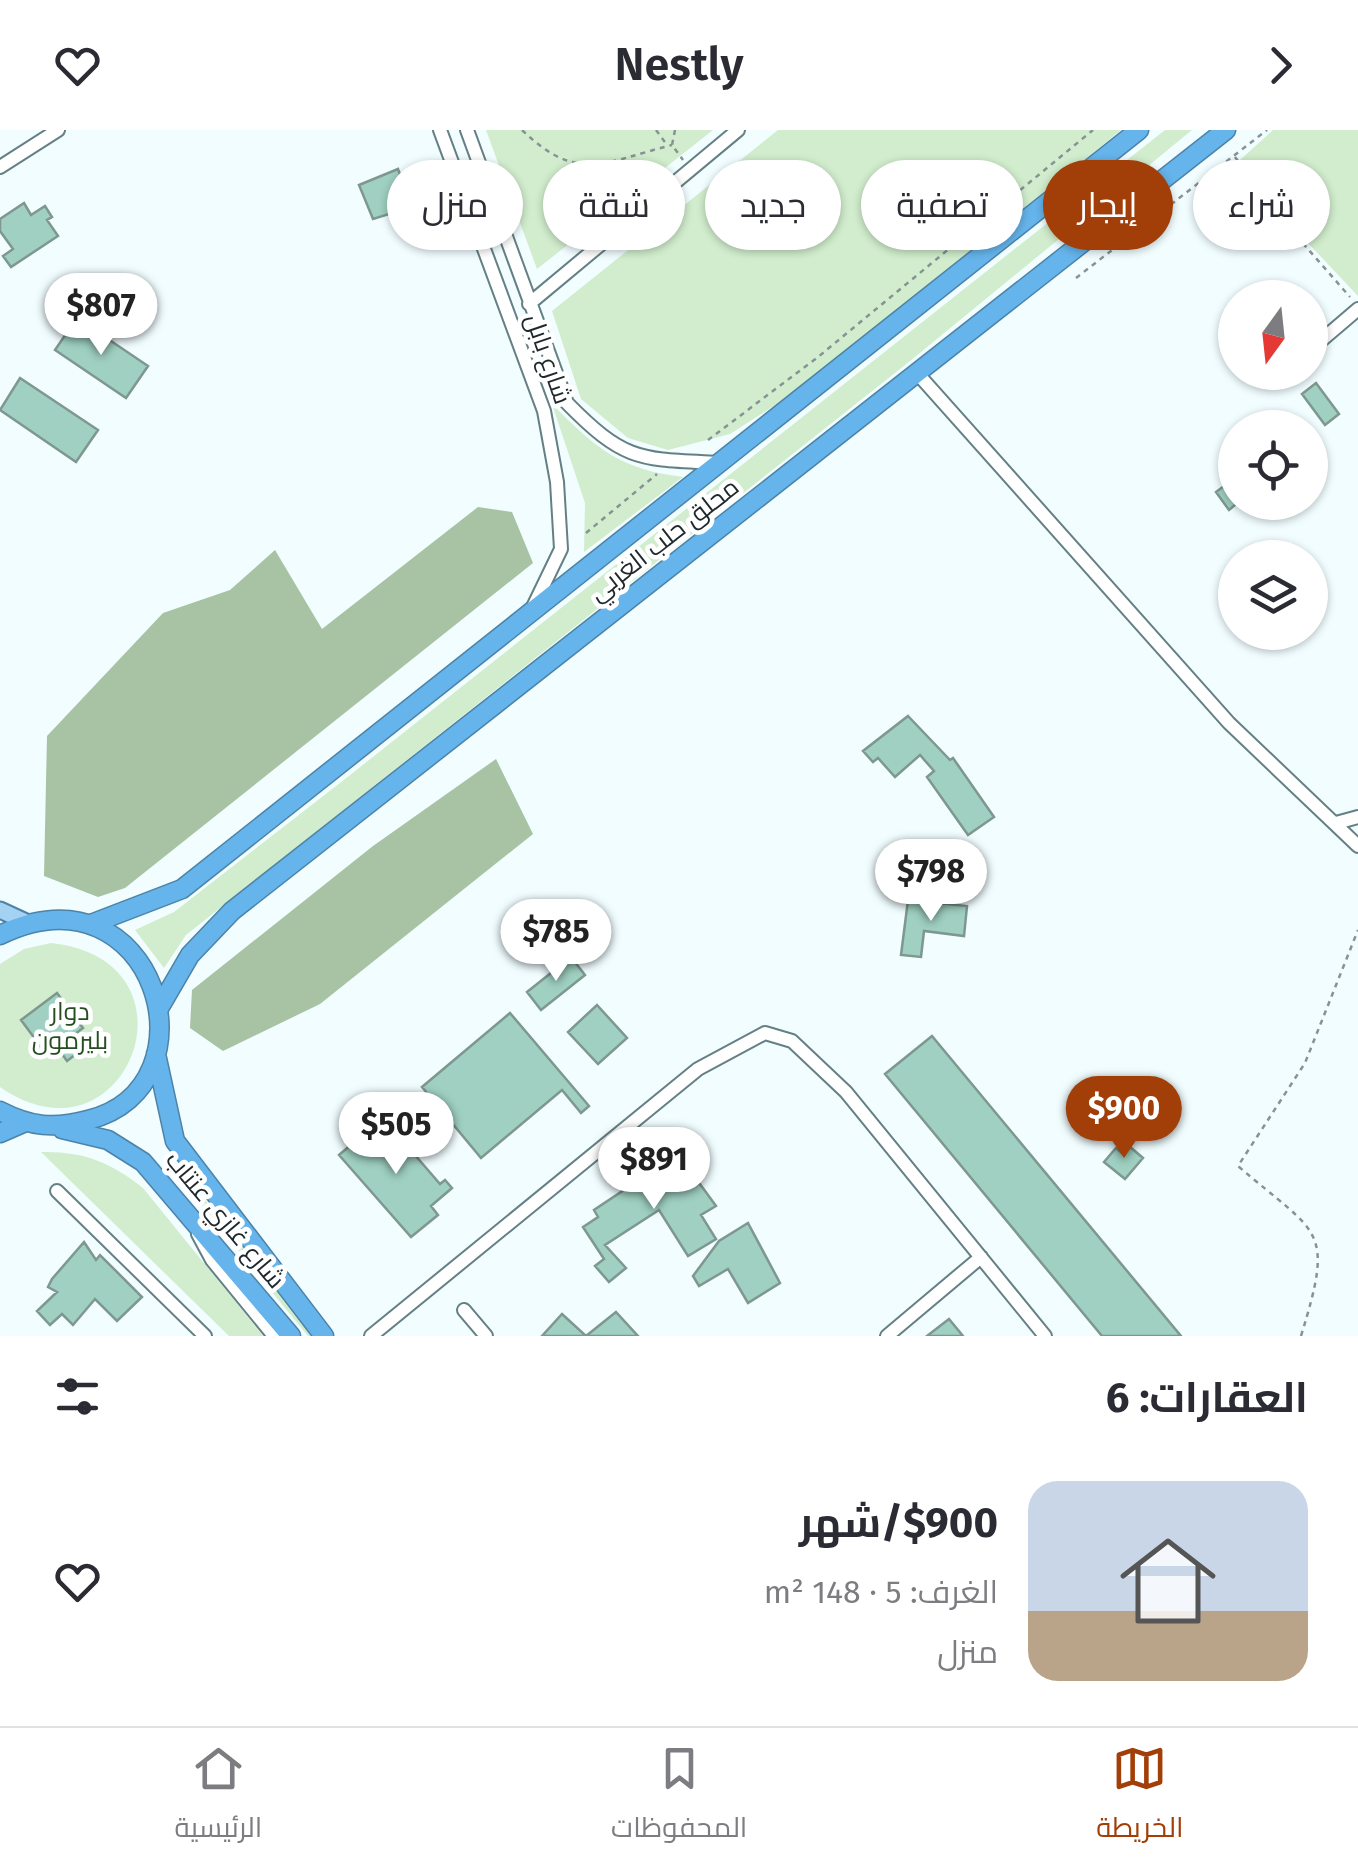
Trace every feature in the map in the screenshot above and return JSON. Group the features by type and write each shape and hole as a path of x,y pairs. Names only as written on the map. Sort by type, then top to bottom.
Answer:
{"highway":[{"name":"محلق حلب الغربي","path":"92,924 182,889 1138,130"},
{"name":"محلق حلب الغربي","path":"158,1010 190,955 232,911 1226,130"},
{"path":"0,935 26,922 54,918 92,924 123,942 152,979 161,1027 156,1054 136,1091 105,1116 57,1128"},
{"path":"156,1054 175,1141 324,1336"},
{"path":"0,1111 23,1123"},
{"path":"0,1133 23,1123"},
{"name":"شارع غازي عنتاب","path":"23,1123 108,1140 143,1162 291,1336"}],"main road":[{"path":"0,910 26,922"}],"street":[{"path":"0,167 58,130"},
{"name":"شارع بابل","path":"440,130 539,397 557,482 561,548 533,608"},
{"path":"466,130 567,402 600,436 642,459 720,464"},
{"path":"529,304 738,130"},
{"path":"1328,334 1358,307"},
{"path":"917,372 1229,722 1358,846"},
{"path":"539,397 562,390"},
{"path":"1336,823 1358,817"},
{"path":"371,1336 698,1069 765,1033 792,1041 846,1092 1045,1336"},
{"path":"57,1191 205,1336"},
{"path":"193,1218 206,1250 274,1336"},
{"path":"887,1336 981,1257"},
{"path":"464,1310 486,1336"}],"path":[{"path":"522,130 548,155 573,165 670,146"},
{"path":"656,130 690,170"},
{"path":"670,146 675,130"},
{"path":"708,440 818,357 1093,130"},
{"path":"1076,278 1267,130"},
{"path":"1234,156 1272,208 1358,307"},
{"path":"586,533 657,474"},
{"path":"1301,1336 1322,1270 1315,1233 1238,1166 1305,1063 1358,930"}],"green space":[{"path":"486,130 713,130 675,160 543,160 543,250 561,250 537,269 523,231 523,160 497,160"},
{"path":"778,130 1121,130 1084,160 1043,160 1043,193 1023,210 1023,160 861,160 861,250 973,250 810,383 730,434 668,450 628,438 581,399 552,311 628,250 685,250 685,204 705,188 705,250 841,250 841,160 741,160"},
{"path":"1165,130 1192,130 1155,160 1127,160"},
{"path":"1273,130 1358,130 1358,296 1315,250 1330,250 1330,160 1240,160"},
{"path":"1043,227 1046,250 186,935 164,968 135,930 174,912 1013,250 1023,250 1023,242"},
{"path":"552,404 610,454 642,469 683,477 584,552 585,503"},
{"path":"478,507 512,512 533,563 125,888 98,897 44,876 47,736 163,613 230,590 275,550 322,629"},
{"path":"496,759 533,834 320,1004 223,1051 190,1028 192,990 373,846"},
{"name":"دوار بليرمون","path":"51,943 99,958 127,985 138,1019 132,1054 113,1085 83,1104 45,1107 0,1087 0,964 24,949"},
{"path":"41,1152 95,1160 143,1188 263,1336 229,1336"},
{"path":"171,1158 316,1336 308,1336 166,1163"}],"building":[{"path":"387,174 387,215 373,219 359,185"},
{"path":"24,203 31,215 45,206 52,217 47,220 58,236 11,267 3,256 13,249 0,231 0,219"},
{"path":"77,318 148,366 126,398 55,350"},
{"path":"20,378 98,430 76,462 0,410"},
{"path":"1321,390 1339,414 1328,423 1328,410 1314,410 1302,394"},
{"path":"908,716 950,760 953,758 994,817 968,835 927,777 934,771 920,755 895,777 878,758 873,762 863,751"},
{"path":"908,900 967,906 964,936 924,931 921,957 901,955"},
{"path":"571,957 585,975 541,1010 527,992"},
{"path":"57,993 83,1028 70,1038 80,1051 67,1061 57,1047 47,1055 21,1020"},
{"path":"597,1005 627,1038 598,1064 568,1032"},
{"path":"510,1013 589,1106 581,1113 562,1090 481,1158 422,1087"},
{"path":"932,1036 1181,1336 1102,1336 885,1074"},
{"path":"383,1118 440,1184 445,1180 452,1188 431,1206 438,1215 411,1237 339,1155"},
{"path":"1129,1146 1143,1158 1125,1179 1104,1162 1116,1148 1122,1153"},
{"path":"678,1154 716,1206 701,1215 716,1239 688,1256 659,1210 605,1245 626,1268 609,1282 595,1266 604,1259 583,1227 598,1217 594,1210"},
{"path":"748,1223 780,1283 748,1303 728,1269 699,1286 693,1276 719,1241"},
{"path":"84,1242 96,1260 100,1255 142,1297 117,1321 95,1299 73,1325 62,1314 50,1325 37,1311 57,1292 48,1287 52,1279"},
{"path":"616,1312 638,1336 586,1336"},
{"path":"562,1314 586,1336 542,1336"},
{"path":"949,1319 963,1336 927,1336"}]}
